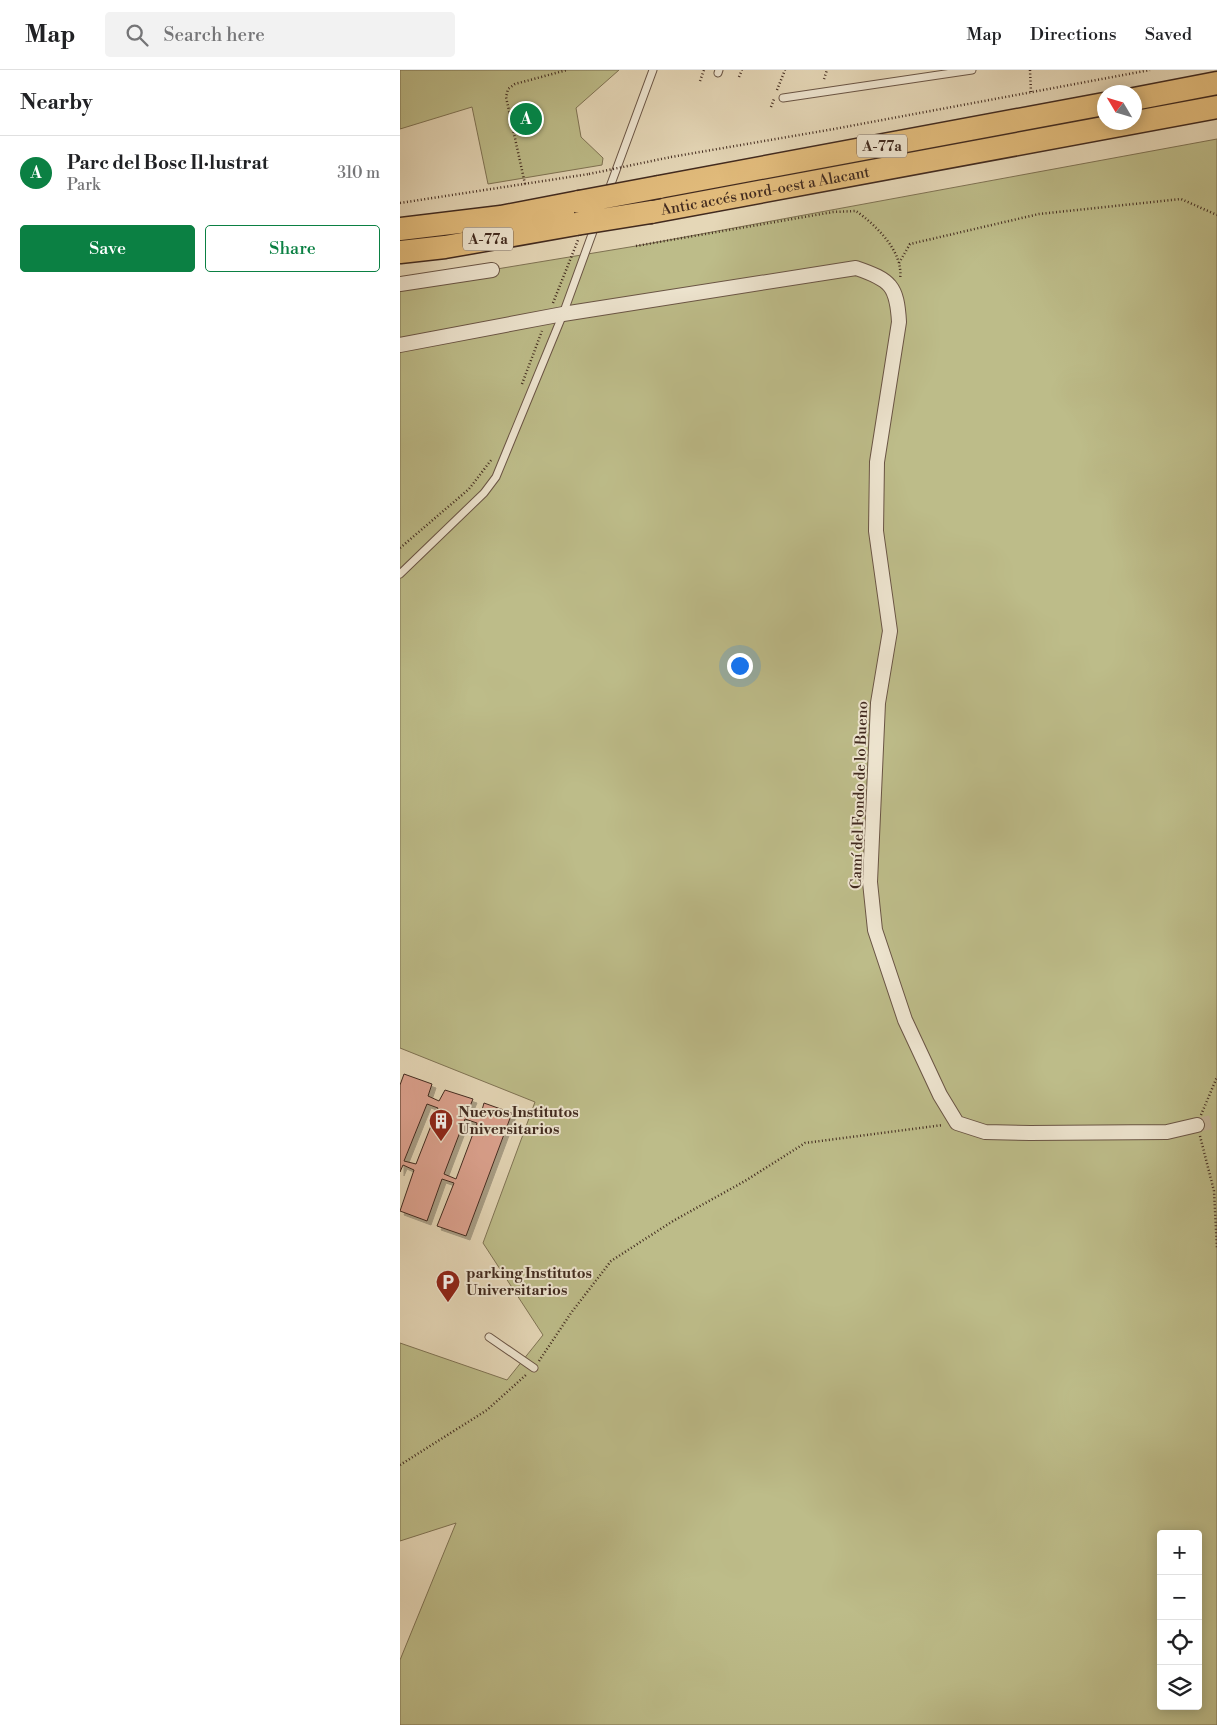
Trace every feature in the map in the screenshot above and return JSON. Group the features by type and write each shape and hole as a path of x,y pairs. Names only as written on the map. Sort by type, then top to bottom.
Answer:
{"main road":[{"path":"1142,97 1217,83"},
{"name":"Antic accés nord-oest a Alacant","path":"400,229 501,217 1097,105"},
{"name":"Antic accés nord-oest a Alacant","path":"400,252 578,230 652,212 1217,107"}],"street":[{"path":"400,345 563,314 856,268 887,282 898,301"},
{"path":"400,284 492,270"},
{"name":"Camí del Fondo de lo Bueno","path":"898,301 899,322 877,462 876,531 890,631 878,703 870,882 876,930 906,1020 940,1095 957,1123"},
{"path":"957,1123 985,1132 1030,1133 1167,1132 1197,1125"}],"lane":[{"path":"602,206 653,70"},
{"path":"783,98 972,70"},
{"path":"400,574 484,493 496,477 563,314 599,215"},
{"path":"489,1337 534,1368"}],"path":[{"path":"525,184 506,97 508,90 515,84 568,70"},
{"path":"700,81 704,70"},
{"path":"739,77 742,70"},
{"path":"824,79 828,70"},
{"path":"1030,70 1031,92"},
{"path":"400,203 589,174 671,157 1150,70"},
{"path":"603,174 607,165"},
{"path":"898,263 910,244 1040,214 1181,199 1217,215"},
{"path":"636,246 833,212 856,211 884,234 898,263 902,272 898,301"},
{"path":"521,388 578,230"},
{"path":"400,548 469,489 493,458"},
{"path":"1217,1077 1197,1125 1214,1191 1217,1248"},
{"path":"400,1465 487,1410 534,1368 571,1313 611,1261 673,1221 745,1181 806,1143 957,1123"}],"shaded area":[{"path":"400,70 619,70 576,108 581,137 603,158 602,165 488,184 472,107 400,129"},
{"path":"1217,139 1217,1725 400,1725 400,1660 456,1523 400,1541 400,1343 507,1380 543,1335 483,1243 535,1102 400,1048 400,285 636,246"}],"building":[{"name":"Nuevos Institutos Universitarios","path":"404,1074 432,1084 428,1096 439,1101 445,1090 473,1099 468,1111 480,1117 484,1103 512,1113 466,1236 437,1226 454,1183 442,1179 427,1221 400,1211 414,1170 403,1165 400,1172 400,1085","holes":["427,1104 438,1108 416,1164 404,1161","465,1119 477,1123 456,1179 444,1174"]}],"tunnel":[{"path":"1197,1125 1217,1121"}],"place":[{"name":"Parc del Bosc Il·lustrat","path":"526,119"},
{"name":"Nuevos Institutos Universitarios","path":"441,1142"},
{"name":"parking Institutos Universitarios","path":"448,1303"}]}
